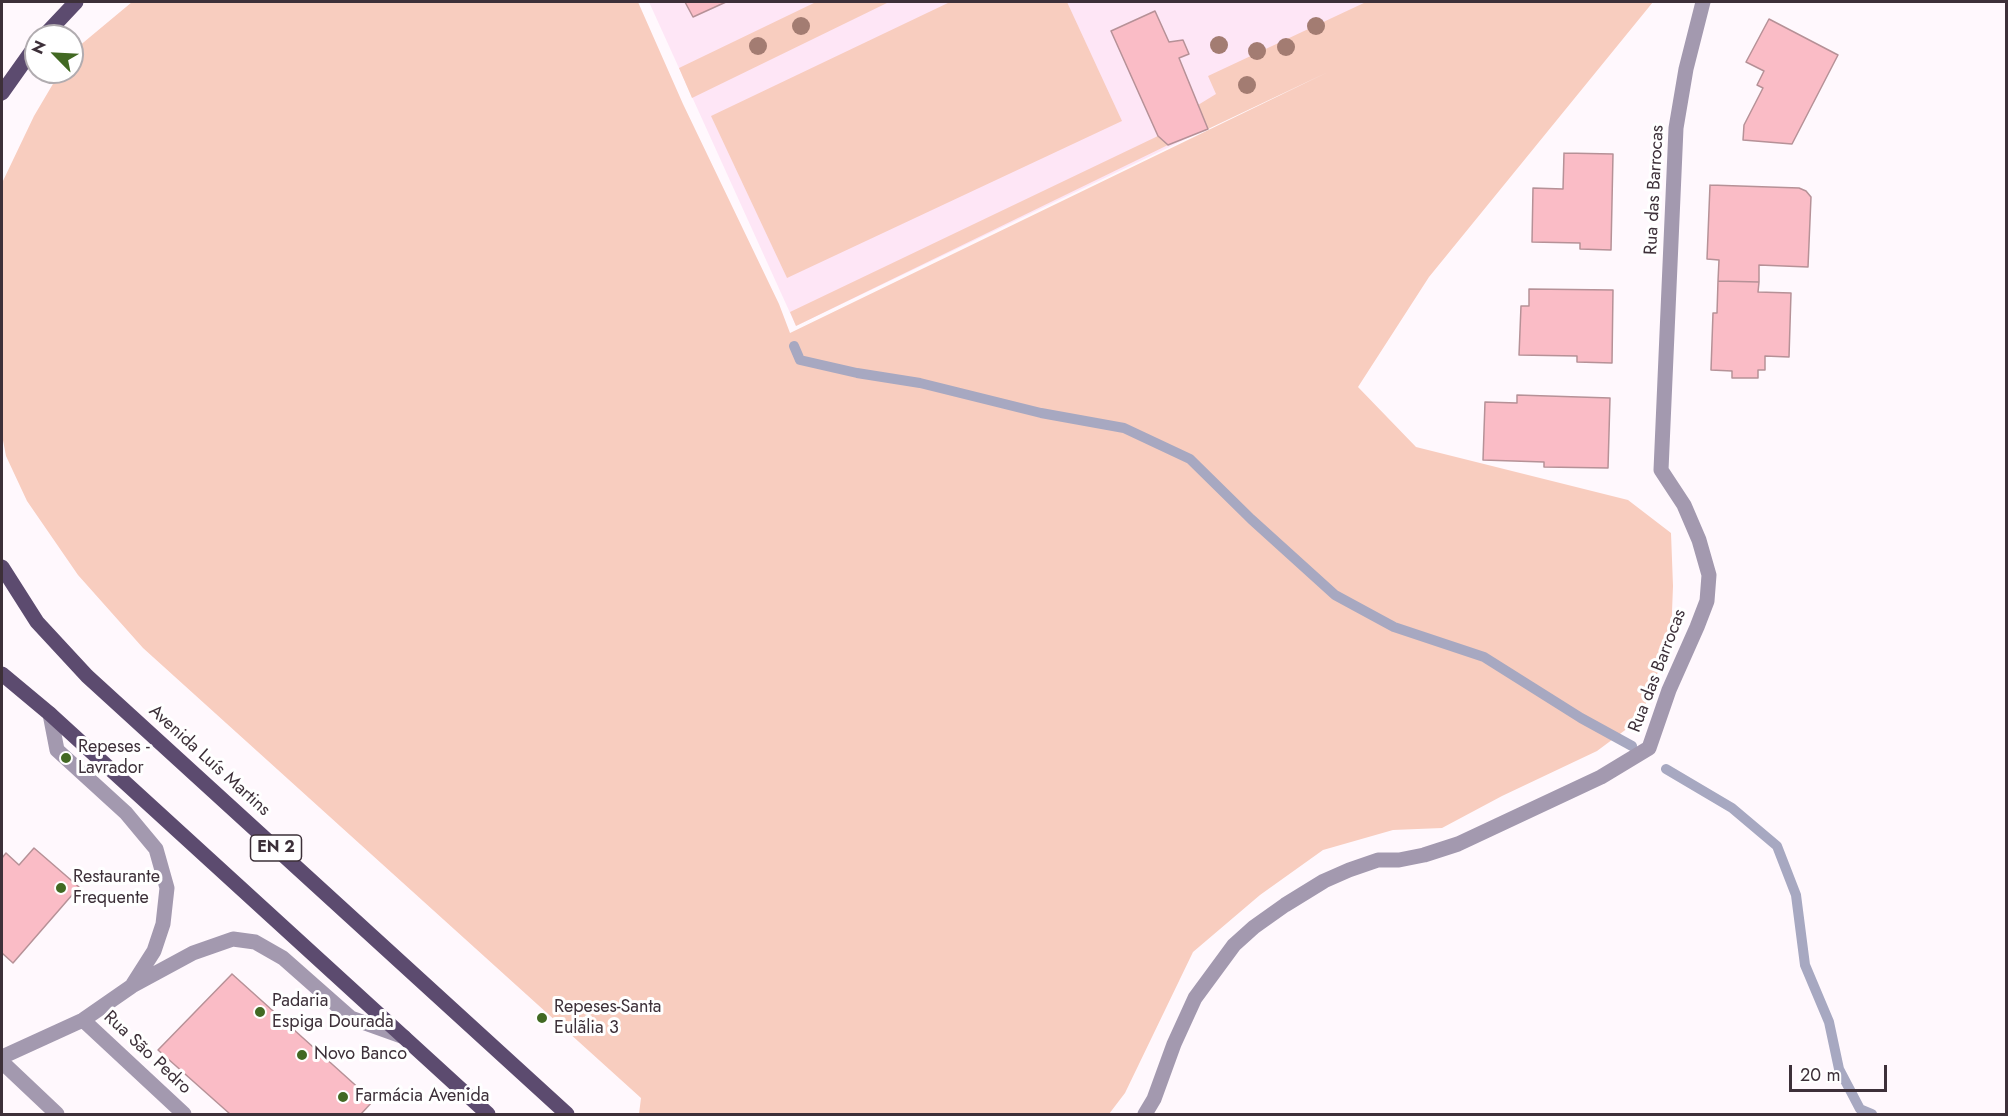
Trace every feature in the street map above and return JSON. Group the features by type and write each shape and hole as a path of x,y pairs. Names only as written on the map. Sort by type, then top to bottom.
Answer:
{"main road":[{"path":"55,24 76,2"},
{"path":"2,93 24,62"},
{"name":"Avenida Luís Martins","path":"2,567 37,622 87,676 567,1114"},
{"name":"EN 2","path":"2,674 50,714 488,1114"}],"street":[{"name":"Rua das Barrocas","path":"1145,1114 1154,1099 1174,1044 1195,998 1234,945 1285,904 1324,881 1349,870 1378,860 1416,856 1458,844 1601,777 1649,748 1669,690 1707,601 1708,575 1700,540 1684,505 1661,470 1676,128 1686,69 1703,2"},
{"path":"50,714 57,750 126,813 156,849 167,888 163,924 154,951 132,986"},
{"path":"57,1114 2,1059 83,1020 132,986 193,953 233,939 255,942 283,958 351,1018 404,1037"},
{"name":"Rua São Pedro","path":"83,1020 184,1114"}],"shaded area":[{"path":"132,2 638,2 683,104 779,304 790,333 1328,72 1208,129 1198,105 1216,94 1208,76 1366,2 1653,2 1429,277 1358,387 1416,447 1628,500 1671,533 1673,586 1671,638 1640,719 1597,751 1502,796 1442,828 1393,830 1323,850 1260,895 1193,952 1125,1093 1109,1114 639,1114 641,1098 143,648 78,575 27,501 6,456 2,435 2,183 34,116 53,84 84,84 84,42"},
{"path":"649,2 1472,2 796,326"},
{"path":"816,2 889,2 692,98 679,68"},
{"path":"950,2 1067,2 1122,121 787,278 711,116"},
{"path":"1158,136 1168,145 796,326 790,312"}],"building":[{"path":"685,2 726,2 693,17"},
{"path":"1155,11 1169,42 1183,40 1189,54 1179,58 1208,129 1168,145 1158,136 1111,31"},
{"path":"1769,19 1838,55 1792,144 1743,140 1744,125 1763,88 1757,85 1764,71 1746,62"},
{"path":"1564,153 1613,154 1611,250 1580,249 1580,243 1532,242 1533,188 1563,189"},
{"path":"1710,185 1799,188 1806,191 1811,197 1808,267 1759,265 1759,282 1718,281 1719,260 1707,259"},
{"path":"1718,281 1759,282 1758,292 1791,293 1789,357 1765,356 1765,370 1758,370 1758,378 1732,378 1732,371 1711,370 1713,313 1717,313"},
{"path":"1529,289 1613,290 1612,363 1577,362 1577,356 1519,355 1521,306 1529,306"},
{"path":"1517,395 1610,398 1608,468 1544,467 1544,462 1483,460 1485,402 1517,403"},
{"path":"34,848 79,887 13,963 2,953 2,858 6,853 19,865"},
{"path":"232,974 373,1101 361,1114 230,1114 158,1050"}],"waterway":[{"path":"794,346 800,360 857,373 920,383 1041,413 1124,428 1190,459 1251,519 1335,595 1394,627 1484,657 1581,718 1632,746"},
{"path":"1666,769 1732,808 1777,846 1796,895 1805,965 1829,1022 1839,1069 1860,1109 1872,1114"}],"place":[{"name":"Repeses - Lavrador","path":"66,758"},
{"name":"Restaurante Frequente","path":"61,888"},
{"name":"Padaria Espiga Dourada","path":"260,1012"},
{"name":"Repeses-Santa Eulãlia 3","path":"542,1018"},
{"name":"Novo Banco","path":"302,1055"},
{"name":"Farmácia Avenida","path":"343,1097"}]}
